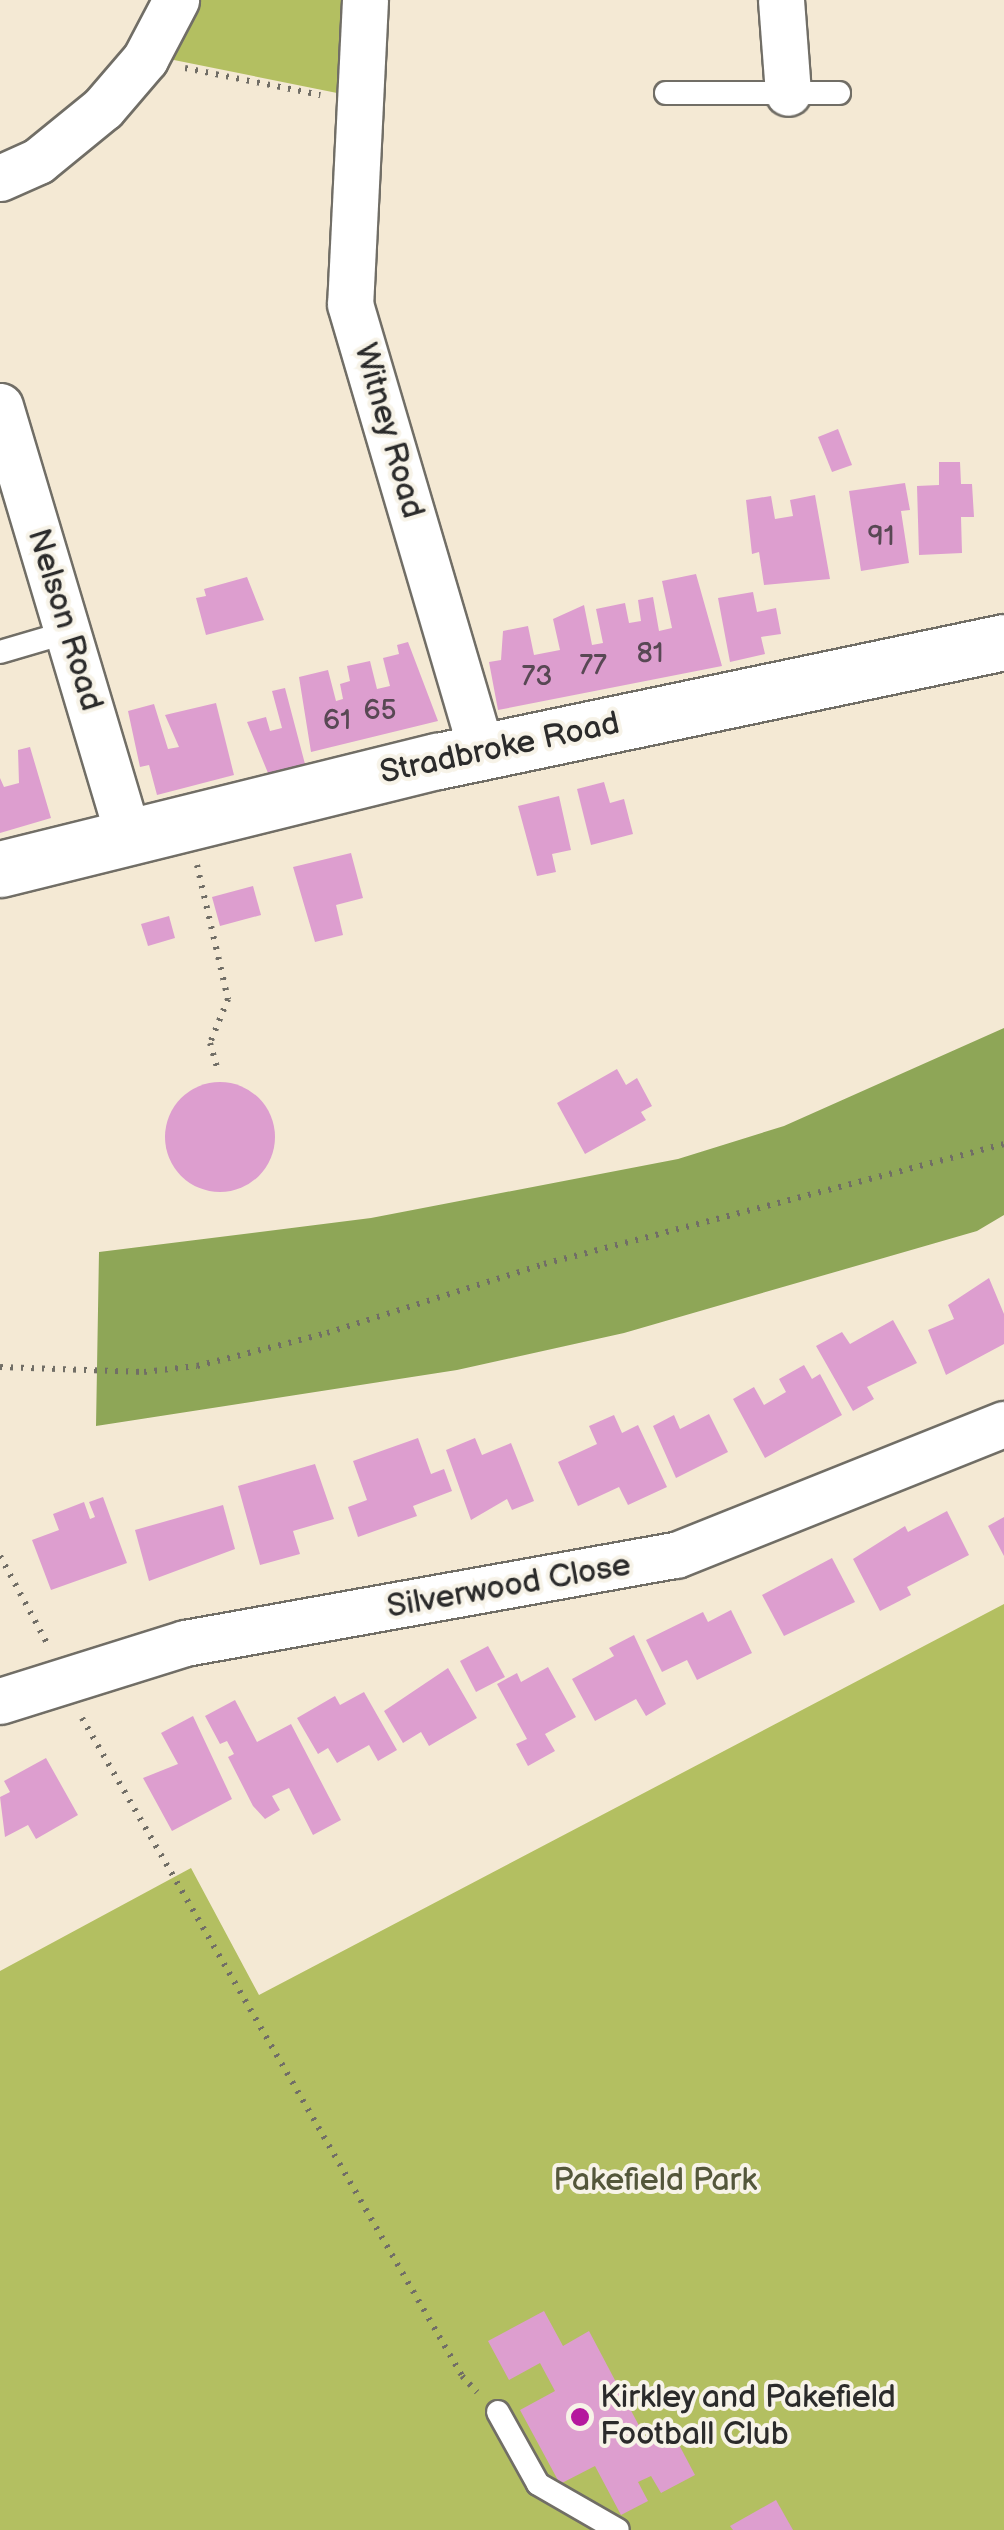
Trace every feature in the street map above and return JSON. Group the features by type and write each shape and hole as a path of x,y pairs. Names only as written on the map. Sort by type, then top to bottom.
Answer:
{"main road":[{"name":"Stradbroke Road","path":"0,869 186,820 482,752 1004,642"}],"street":[{"path":"0,178 68,140 144,59 176,0"},
{"name":"Witney Road","path":"364,0 356,102 350,304 482,752"},
{"path":"781,0 788,93"},
{"name":"Nelson Road","path":"1,414 128,835"},
{"name":"Silverwood Close","path":"0,1701 185,1643 676,1556 1004,1424"}],"lane":[{"path":"666,93 839,93"},
{"path":"0,652 68,632"},
{"path":"498,2412 538,2484 618,2530"}],"path":[{"path":"144,59 356,102"},
{"path":"186,820 228,998 210,1043 217,1067"},
{"path":"0,1367 144,1372 197,1366 327,1333 544,1264 1004,1144"},
{"path":"0,1556 86,1727 462,2376"}],"green space":[{"path":"192,0 354,0 342,94 164,58"},
{"path":"1004,1028 1004,1215 977,1231 624,1333 457,1370 96,1426 99,1252 371,1218 678,1159 784,1126"},
{"name":"Pakefield Park","path":"1004,1604 1004,2530 0,2530 0,1971 191,1868 259,1995"}],"building":[{"path":"838,429 852,465 832,472 818,437"},
{"path":"939,462 960,462 961,484 972,484 974,517 961,517 962,553 919,555 917,486 939,485"},
{"path":"905,483 910,510 901,511 909,563 861,571 849,491"},
{"path":"815,495 830,579 764,585 759,552 752,554 746,500 771,496 775,519 793,516 790,500"},
{"path":"696,574 722,666 498,710 489,662 501,660 503,631 528,626 534,655 560,650 553,619 584,605 592,645 603,643 596,609 625,603 629,623 641,621 638,600 653,597 659,631 672,628 662,581"},
{"path":"247,577 264,620 206,635 196,598 206,596 204,589"},
{"path":"753,592 757,612 776,608 781,634 761,637 765,654 730,662 718,598"},
{"path":"408,642 438,721 311,752 299,677 328,670 336,701 343,699 340,684 350,681 347,666 370,661 377,689 390,686 383,658 399,654 397,645"},
{"path":"285,688 305,764 268,773 247,722 266,717 270,731 282,728 272,691"},
{"path":"216,703 234,775 157,795 149,765 140,767 128,711 154,704 168,749 179,747 165,715"},
{"path":"30,747 51,818 0,833 0,778 4,787 19,783 18,750"},
{"path":"604,782 610,803 624,799 633,834 591,845 577,789"},
{"path":"559,796 571,850 552,854 556,872 537,876 518,806"},
{"path":"351,853 363,898 336,905 343,935 315,942 293,867"},
{"path":"253,886 261,915 220,926 212,897"},
{"path":"169,916 175,938 148,946 141,924"},
{"path":"617,1069 626,1085 637,1078 652,1106 641,1112 646,1120 585,1154 557,1103"},
{"path":"220,1082 241,1086 259,1098 271,1116 275,1137 271,1158 259,1176 241,1188 220,1192 199,1188 181,1176 169,1158 165,1137 169,1116 181,1098 199,1086"},
{"path":"989,1278 1004,1314 1004,1344 946,1375 928,1330 954,1319 948,1305"},
{"path":"893,1320 917,1363 867,1387 874,1399 853,1411 816,1346 842,1332 850,1344"},
{"path":"804,1365 812,1379 820,1374 842,1415 765,1458 733,1399 754,1387 764,1405 786,1392 779,1379"},
{"path":"709,1414 728,1452 676,1478 653,1426 674,1415 680,1429"},
{"path":"614,1415 622,1433 638,1425 667,1487 628,1505 619,1487 578,1506 558,1462 597,1444 589,1426"},
{"path":"418,1438 431,1474 444,1469 452,1491 413,1506 417,1516 358,1537 348,1507 367,1500 353,1461"},
{"path":"475,1438 482,1455 511,1443 534,1501 512,1510 507,1499 471,1520 446,1450"},
{"path":"315,1464 334,1519 293,1531 300,1554 260,1565 238,1486"},
{"path":"103,1497 127,1563 51,1590 32,1540 59,1530 53,1514 84,1502 90,1519 95,1517 89,1502"},
{"path":"223,1505 235,1549 149,1581 135,1530"},
{"path":"947,1511 969,1555 907,1587 911,1595 880,1611 853,1559 905,1526 908,1532"},
{"path":"1004,1517 1004,1556 988,1526"},
{"path":"832,1558 855,1602 784,1636 762,1595"},
{"path":"731,1610 752,1653 697,1680 687,1660 662,1672 646,1640 703,1612 708,1622"},
{"path":"634,1635 666,1704 646,1716 636,1699 595,1721 572,1679 614,1656 609,1648"},
{"path":"488,1646 505,1677 476,1692 460,1661"},
{"path":"548,1667 576,1717 545,1734 555,1751 528,1766 516,1744 527,1739 497,1684 517,1673 521,1682"},
{"path":"448,1668 477,1718 429,1746 421,1732 403,1743 384,1711"},
{"path":"364,1692 397,1750 378,1761 369,1745 337,1763 328,1748 318,1754 297,1718 335,1696 340,1705"},
{"path":"235,1700 257,1742 291,1724 341,1820 313,1835 289,1788 272,1796 280,1810 265,1819 253,1806 228,1757 234,1754 227,1741 220,1744 205,1716"},
{"path":"193,1716 232,1799 172,1831 143,1778 178,1764 161,1733"},
{"path":"46,1758 78,1815 36,1839 28,1825 5,1837 0,1797 10,1792 4,1781"},
{"name":"Kirkley and Pakefield Football Club","path":"544,2311 563,2346 589,2331 645,2437 668,2424 695,2475 661,2493 651,2476 638,2482 648,2501 621,2515 595,2466 560,2484 520,2410 555,2391 540,2363 509,2380 488,2341"},
{"path":"776,2500 793,2530 733,2530 730,2526"}],"place":[{"name":"Kirkley and Pakefield Football Club","path":"580,2417"}]}
